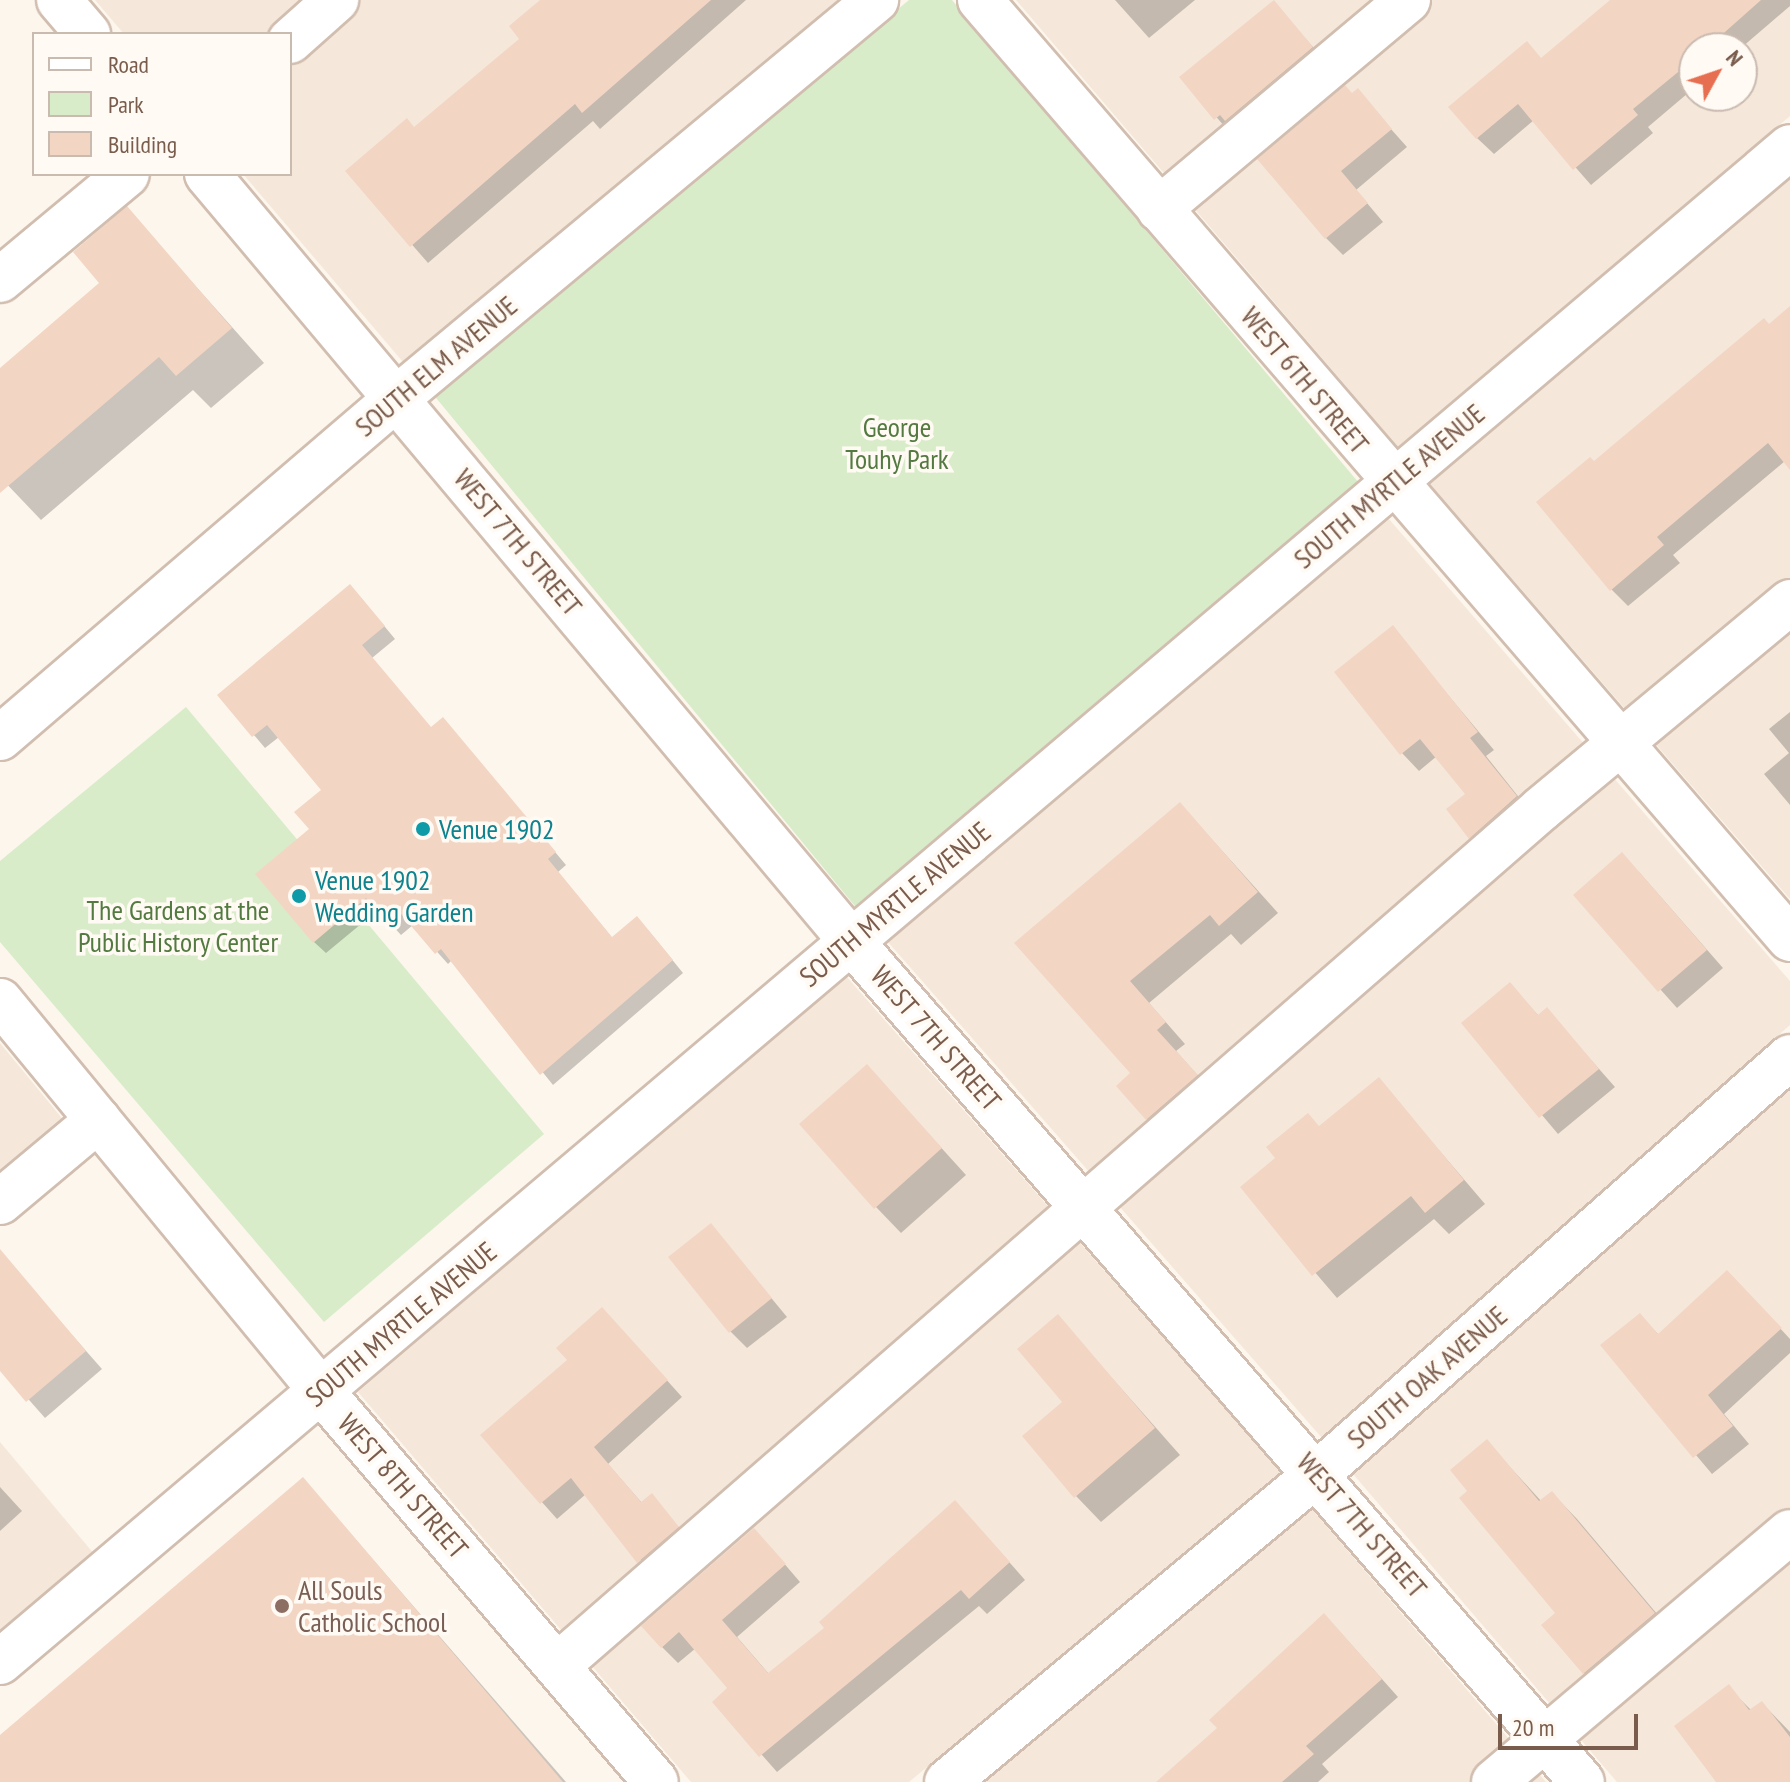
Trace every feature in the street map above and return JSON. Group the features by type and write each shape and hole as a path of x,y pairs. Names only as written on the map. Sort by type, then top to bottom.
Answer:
{"street":[{"path":"59,0 86,32"},
{"path":"292,39 336,0"},
{"name":"SOUTH ELM AVENUE","path":"0,738 397,398 876,0"},
{"name":"WEST 6TH STREET","path":"980,0 1392,483 1790,939"},
{"path":"1159,209 1408,0"},
{"name":"SOUTH MYRTLE AVENUE","path":"0,1662 1790,147"},
{"path":"0,280 125,176"},
{"name":"WEST 7TH STREET","path":"209,176 851,941 1318,1473 1582,1782"},
{"path":"557,1666 1086,1210 1541,809 1790,602"},
{"name":"WEST 8TH STREET","path":"0,1001 322,1392 656,1782"},
{"name":"SOUTH OAK AVENUE","path":"947,1782 1318,1473 1790,1057"},
{"path":"0,1202 98,1120"},
{"path":"1494,1782 1790,1532"}],"shaded area":[{"path":"95,0 839,0 403,362 245,176 292,176 292,32 122,32"},
{"path":"1016,0 1790,0 1790,116 1398,447"},
{"path":"1790,178 1790,899 1429,483"},
{"path":"1388,518 1790,981 1790,1025 1322,1438 888,942"},
{"path":"846,976 1281,1472 909,1782 691,1782 358,1392"},
{"path":"0,1043 84,1145 0,1216"},
{"path":"1790,1089 1790,1782 1617,1782 1353,1474"},
{"path":"0,1442 95,1555 0,1637"},
{"path":"1312,1509 1546,1782 984,1782"}],"green space":[{"name":"George Touhy Park","path":"909,0 952,0 1359,483 859,911 432,393"},
{"name":"The Gardens at the Public History Center","path":"186,707 544,1134 324,1322 0,942 0,861"}],"building":[{"path":"540,0 711,0 582,113 575,104 410,247 345,171 407,118 414,127 519,39 509,26"},
{"path":"1274,0 1313,47 1225,121 1220,115 1214,120 1179,77"},
{"path":"1610,0 1761,0 1725,32 1678,32 1678,72 1633,109 1638,115 1573,170 1518,104 1476,139 1448,107 1527,41 1541,58"},
{"path":"1345,85 1352,93 1358,88 1392,129 1341,171 1368,203 1325,239 1257,159"},
{"path":"127,206 232,328 176,376 159,357 0,493 0,368 99,283 73,252"},
{"path":"1790,306 1790,470 1768,443 1657,537 1664,545 1610,591 1536,502 1590,457 1594,461 1764,318 1769,324"},
{"name":"Venue 1902","path":"350,584 385,626 362,645 431,727 443,717 556,852 548,859 612,937 637,916 673,960 540,1075 441,949 435,954 401,914 388,925 366,898 313,943 255,874 309,829 294,812 321,790 267,725 252,737 217,695"},
{"path":"1393,625 1478,732 1470,738 1517,796 1469,839 1446,809 1465,794 1420,739 1400,755 1334,672"},
{"path":"1180,802 1258,892 1219,926 1210,915 1130,981 1166,1022 1157,1030 1198,1075 1146,1120 1116,1086 1130,1073 1014,943"},
{"path":"1622,852 1707,950 1658,992 1573,895"},
{"path":"1510,982 1538,1015 1547,1007 1599,1069 1539,1118 1461,1023"},
{"path":"867,1064 942,1148 874,1209 799,1124"},
{"path":"1379,1077 1464,1180 1425,1213 1411,1196 1312,1276 1240,1187 1275,1158 1266,1147 1308,1113 1319,1126"},
{"path":"711,1223 772,1298 729,1333 668,1257"},
{"path":"0,1249 86,1351 26,1402 0,1371"},
{"path":"1727,1270 1782,1328 1708,1395 1733,1426 1693,1458 1600,1345 1640,1313 1658,1334"},
{"path":"602,1307 668,1380 594,1447 641,1502 652,1493 679,1527 637,1563 571,1478 540,1504 480,1435 567,1360 556,1348"},
{"path":"1058,1314 1155,1428 1074,1498 1022,1436 1062,1402 1017,1349"},
{"path":"1487,1439 1539,1501 1552,1491 1655,1613 1583,1674 1541,1625 1555,1613 1459,1498 1467,1491 1450,1470"},
{"name":"All Souls Catholic School","path":"303,1477 563,1782 0,1782 0,1735"},
{"path":"955,1500 1010,1562 969,1599 961,1590 759,1757 712,1702 727,1688 679,1632 661,1648 641,1626 754,1528 786,1564 722,1620 768,1673 824,1628 819,1622"},
{"path":"1324,1613 1382,1679 1306,1746 1314,1754 1282,1782 1156,1782 1217,1728 1209,1720"},
{"path":"1729,1684 1749,1710 1762,1701 1790,1737 1790,1782 1716,1782 1674,1726"}],"place":[{"name":"Venue 1902","path":"423,829"},
{"name":"Venue 1902 Wedding Garden","path":"299,896"},
{"name":"All Souls Catholic School","path":"282,1606"}]}
